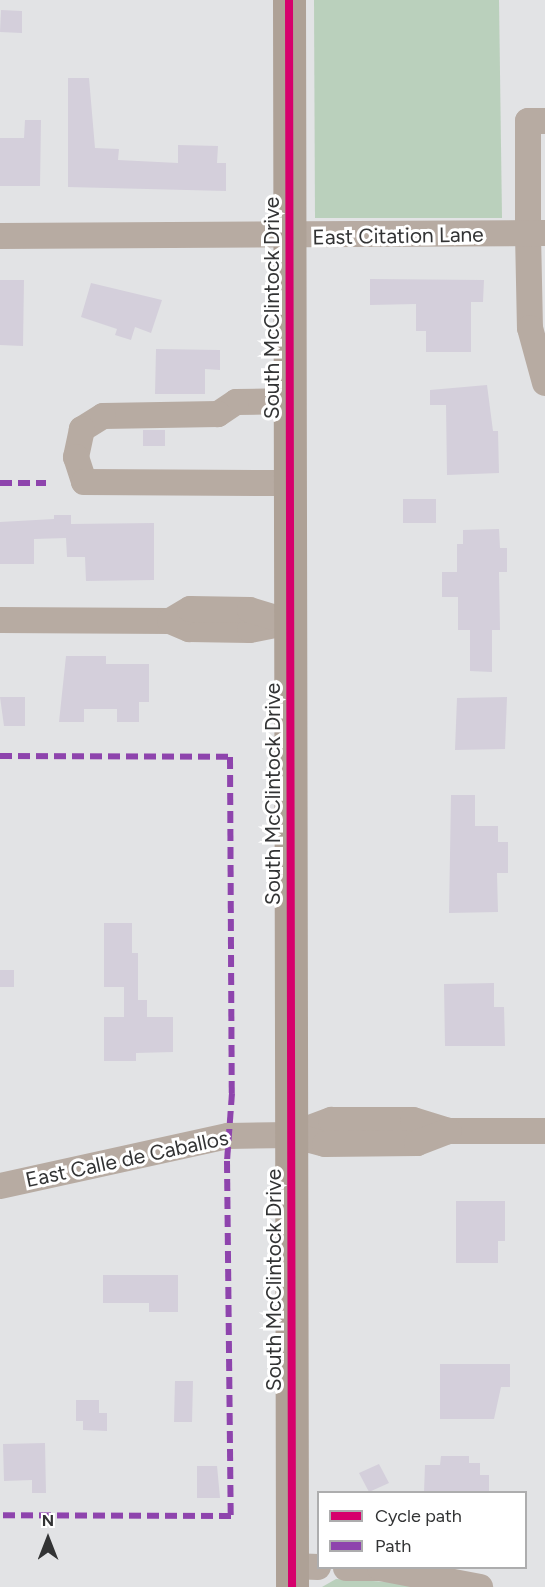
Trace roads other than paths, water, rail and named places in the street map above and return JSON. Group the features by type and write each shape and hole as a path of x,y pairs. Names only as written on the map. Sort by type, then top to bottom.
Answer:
{"main road":[{"name":"South McClintock Drive","path":"289,0 291,1135 301,1573"}],"street":[{"path":"545,121 528,121 536,234 530,328 545,383"},
{"name":"East Citation Lane","path":"0,236 290,238 536,234"},
{"path":"290,401 236,402 218,414 103,416 82,429 76,458 84,482 290,483"},
{"path":"0,620 170,621 190,609 214,609 250,610 290,622"},
{"path":"291,1135 331,1120 412,1120 449,1131 545,1131"},
{"name":"East Calle de Caballos","path":"0,1186 217,1138 291,1135"},
{"path":"385,1569 480,1587"}]}
